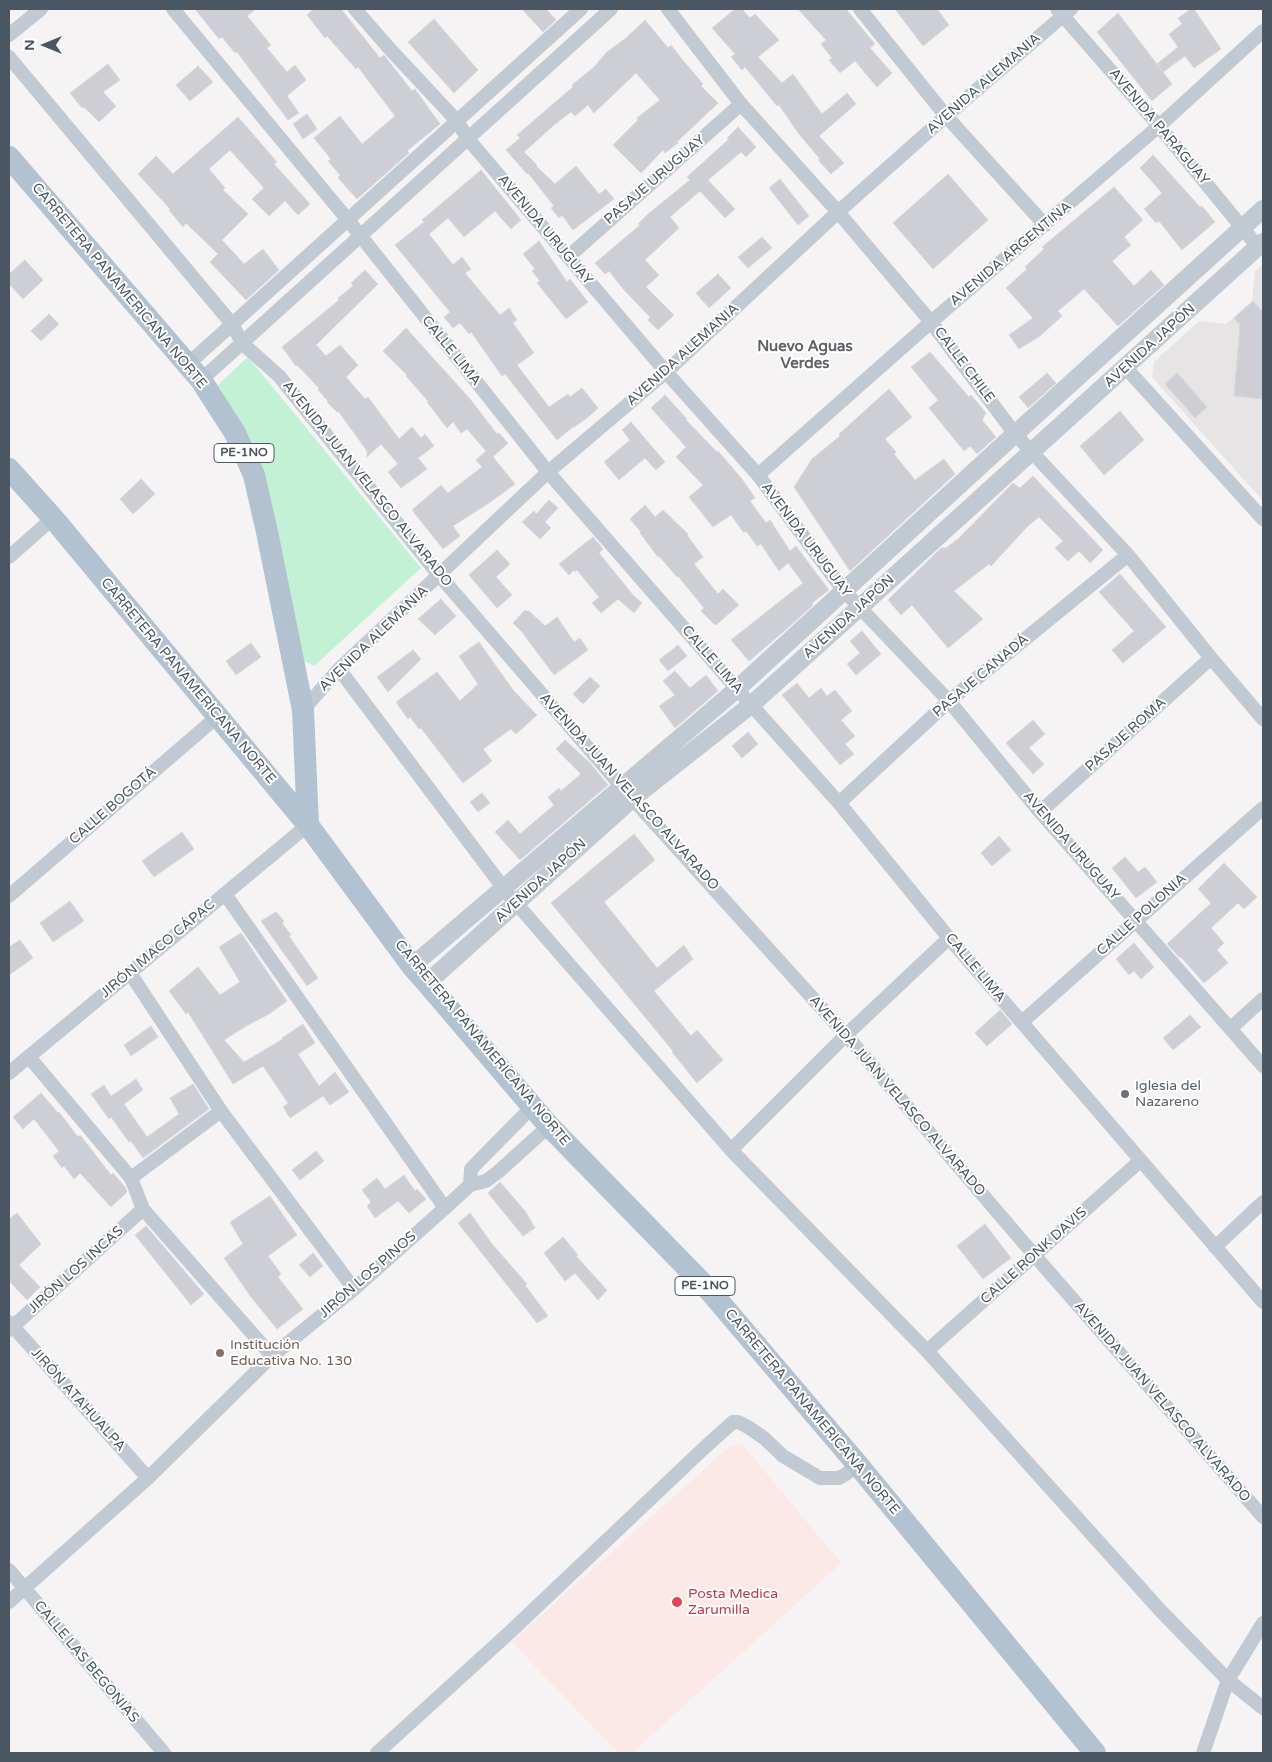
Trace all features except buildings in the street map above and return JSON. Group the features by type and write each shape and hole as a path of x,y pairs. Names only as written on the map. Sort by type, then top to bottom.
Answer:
{"main road":[{"name":"CARRETERA PANAMERICANA NORTE","path":"9,157 194,373 236,433 254,475 303,710 308,825"},
{"name":"CARRETERA PANAMERICANA NORTE","path":"9,469 53,518 308,825 412,966 549,1126 710,1290 858,1465 1096,1753"}],"street":[{"path":"9,35 41,9"},
{"name":"CALLE LIMA","path":"173,9 348,220 548,472 839,803 949,938 1263,1302"},
{"name":"AVENIDA URUGUAY","path":"355,9 457,121 468,139 568,257 666,372 758,475 844,591 949,701 1040,812 1263,1066"},
{"path":"194,373 232,324 582,9"},
{"path":"194,373 242,343 611,9"},
{"name":"CALLE CHILE","path":"668,9 741,104 838,212 932,322 1030,452 1128,554 1211,658 1263,719"},
{"path":"860,9 946,116 1045,225"},
{"name":"AVENIDA ALEMANIA","path":"303,710 339,669 548,472 666,372 838,212 1064,11"},
{"name":"AVENIDA PARAGUAY","path":"1064,11 1243,227 1261,245"},
{"name":"AVENIDA ARGENTINA","path":"758,475 1159,126 1263,31"},
{"name":"AVENIDA JUAN VELASCO ALVARADO","path":"9,57 232,324 242,343 279,376 439,575 628,792 846,1035 1034,1256 1263,1517"},
{"name":"PASAJE URUGUAY","path":"568,257 741,104"},
{"name":"AVENIDA JAPÓN","path":"427,983 516,904 628,792 737,689 1263,209"},
{"name":"AVENIDA JAPÓN","path":"628,792 751,705 1261,245"},
{"path":"1126,368 1263,519"},
{"path":"9,557 53,518"},
{"name":"PASAJE CANADÁ","path":"839,803 949,701 1128,554"},
{"name":"PASAJE ROMA","path":"1040,812 1211,658"},
{"path":"339,669 516,904 731,1150 927,1351 1160,1609 1228,1680 1262,1705"},
{"name":"CALLE BOGOTÁ","path":"9,896 218,716"},
{"path":"412,966 503,888 628,792"},
{"name":"CALLE POLONIA","path":"1022,1022 1263,808"},
{"name":"JIRÓN MACO CÁPAC","path":"9,1074 308,825"},
{"path":"225,894 445,1208"},
{"path":"731,1150 846,1035 949,938"},
{"path":"130,973 221,1111 354,1289"},
{"path":"1231,1028 1263,999"},
{"path":"29,1057 131,1178 143,1209 272,1356"},
{"path":"532,1107 471,1169 470,1185 486,1180 498,1172 549,1126"},
{"path":"131,1178 221,1111"},
{"name":"CALLE RONK DAVIS","path":"927,1351 1140,1161"},
{"name":"JIRÓN LOS PINOS","path":"9,1602 148,1478 272,1356 354,1289 470,1185"},
{"path":"1215,1247 1263,1202"},
{"name":"JIRÓN LOS INCAS","path":"10,1327 143,1209"},
{"name":"JIRÓN ATAHUALPA","path":"10,1327 148,1478"},
{"path":"377,1753 509,1633 703,1449 734,1422 748,1427 764,1438 783,1456 820,1478 839,1478 858,1465"},
{"name":"CALLE LAS BEGONIAS","path":"9,1570 164,1753"},
{"path":"1203,1753 1228,1680 1263,1623"}],"shaded area":[{"path":"1263,264 1263,501 1152,377 1154,362 1199,321 1226,324 1252,301 1255,271"},
{"name":"Posta Medica Zarumilla","path":"741,1443 841,1563 632,1753 618,1753 512,1642 729,1447"}],"green space":[{"path":"248,357 421,568 314,666 300,659 252,446 218,385"}],"place":[{"name":"Iglesia del Nazareno","path":"1125,1094"},
{"name":"Institución Educativa No. 130","path":"220,1353"},
{"name":"Posta Medica Zarumilla","path":"677,1602"}],"district":[{"name":"Nuevo Aguas Verdes","path":"805,356"}]}
